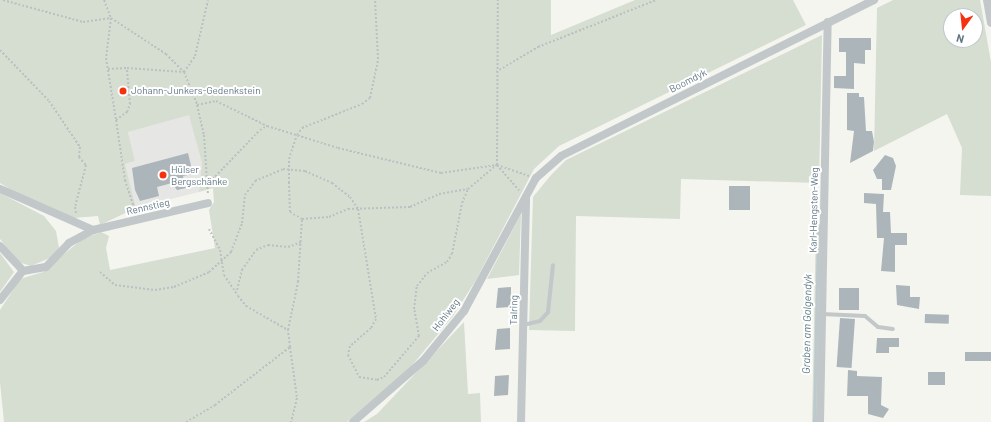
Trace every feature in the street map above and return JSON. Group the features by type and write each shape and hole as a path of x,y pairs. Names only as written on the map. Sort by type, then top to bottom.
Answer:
{"street":[{"name":"Boomdyk","path":"526,198 536,178 561,156 874,0"},
{"path":"987,0 991,23"},
{"name":"Karl-Hengsten-Weg","path":"820,422 828,22"},
{"path":"0,189 93,230"},
{"name":"Talring","path":"521,422 526,198"},
{"name":"Hohlweg","path":"353,422 423,361 464,311 526,198"},
{"name":"Rennstieg","path":"23,271 46,267 69,243 93,230 208,203"},
{"path":"0,246 23,271 0,300"}],"lane":[{"path":"523,324 540,321 548,312 553,265"},
{"path":"822,314 866,316 878,327 893,329"}],"path":[{"path":"3,0 83,22 111,18 166,54 184,72 197,105 204,135 207,185 260,130 267,126"},
{"path":"104,0 111,18 108,69 125,180 139,220"},
{"path":"184,72 195,56 208,0"},
{"path":"375,0 378,59 370,98 362,104 302,128 297,135 289,159 290,212 302,219 329,217 358,209 410,207 439,194 468,189 497,165"},
{"path":"498,0 496,72 497,165 526,198"},
{"path":"496,72 538,48 656,0"},
{"path":"0,50 49,101 80,147 79,157 86,165 75,207 80,225"},
{"path":"108,69 127,68 184,72"},
{"path":"116,120 127,112 130,104 127,68"},
{"path":"197,105 216,101 267,126 441,173 497,165 536,178"},
{"path":"100,272 115,285 155,290 174,287 220,264 236,241 245,195 255,181 272,172 290,170 305,171 332,183 350,197 358,209 376,319 371,328 350,346 348,355 358,377 377,380 384,377 419,336 414,309 417,286 427,273 447,262 452,254 468,189"},
{"path":"291,422 297,398 288,330 298,282 302,242 302,219"},
{"path":"209,229 220,250 220,264 246,306 288,330"},
{"path":"236,291 242,270 256,250 268,245 288,247 302,242"},
{"path":"186,422 214,405 290,347"}],"shaded area":[{"path":"0,0 551,0 551,35 635,0 793,0 806,25 559,146 534,169 476,280 453,316 409,369 347,422 4,422 0,382 0,310 20,279 43,272 81,240 101,232 109,236 106,248 110,270 215,248 209,210 214,202 213,188 199,192 202,163 189,115 128,132 135,161 125,164 136,208 100,225 98,216 74,218 26,199 0,183"},
{"path":"893,0 980,0 981,8 943,8 943,48 983,48 983,17 991,62 991,196 960,195 962,148 947,114 874,151 877,8"},
{"path":"822,35 819,183 681,179 680,219 576,216 575,331 529,330 533,197 551,175 566,160"},
{"path":"190,114 202,163 199,192 136,208 125,164 135,161 128,132"},
{"path":"0,193 44,216 56,231 59,248 52,257 31,266 18,262 0,239"},
{"path":"521,214 519,275 487,279"},
{"path":"816,223 820,224 817,422 812,422"},
{"path":"0,253 14,272 0,292"},
{"path":"464,322 468,394 480,393 481,422 364,422 377,414"}],"building":[{"path":"839,38 871,38 871,50 865,50 865,64 854,63 854,89 834,88 834,76 846,76 846,52 839,52"},
{"path":"847,93 859,93 859,97 864,97 866,131 872,131 874,142 873,151 850,163 854,131 847,130"},
{"path":"188,153 193,174 183,176 186,188 177,190 172,183 157,187 159,196 140,201 135,190 132,168"},
{"path":"885,155 893,158 896,166 891,190 882,190 882,179 877,179 873,170"},
{"path":"729,186 750,186 750,210 729,210"},
{"path":"864,193 884,194 883,212 890,212 891,233 907,233 907,245 895,245 895,272 881,271 884,238 877,238 876,204 864,203"},
{"path":"896,285 910,286 910,297 920,297 919,309 897,305"},
{"path":"511,287 511,307 496,308 498,288"},
{"path":"839,288 859,288 859,310 839,310"},
{"path":"925,314 949,315 949,324 925,323"},
{"path":"840,318 855,319 852,368 837,367"},
{"path":"510,328 510,349 495,350 497,329"},
{"path":"877,338 899,338 899,347 889,347 889,353 876,353"},
{"path":"965,352 991,352 991,361 965,361"},
{"path":"848,370 857,371 857,376 882,377 881,405 889,409 883,418 868,414 868,396 847,396"},
{"path":"928,372 945,372 945,385 928,385"},
{"path":"509,375 508,395 494,396 495,376"}],"waterway":[{"name":"Graben am Galgendyk","path":"814,422 818,226"}],"place":[{"name":"Johann-Junkers-Gedenkstein","path":"123,91"},
{"name":"Hülser Bergschänke","path":"163,175"}]}
